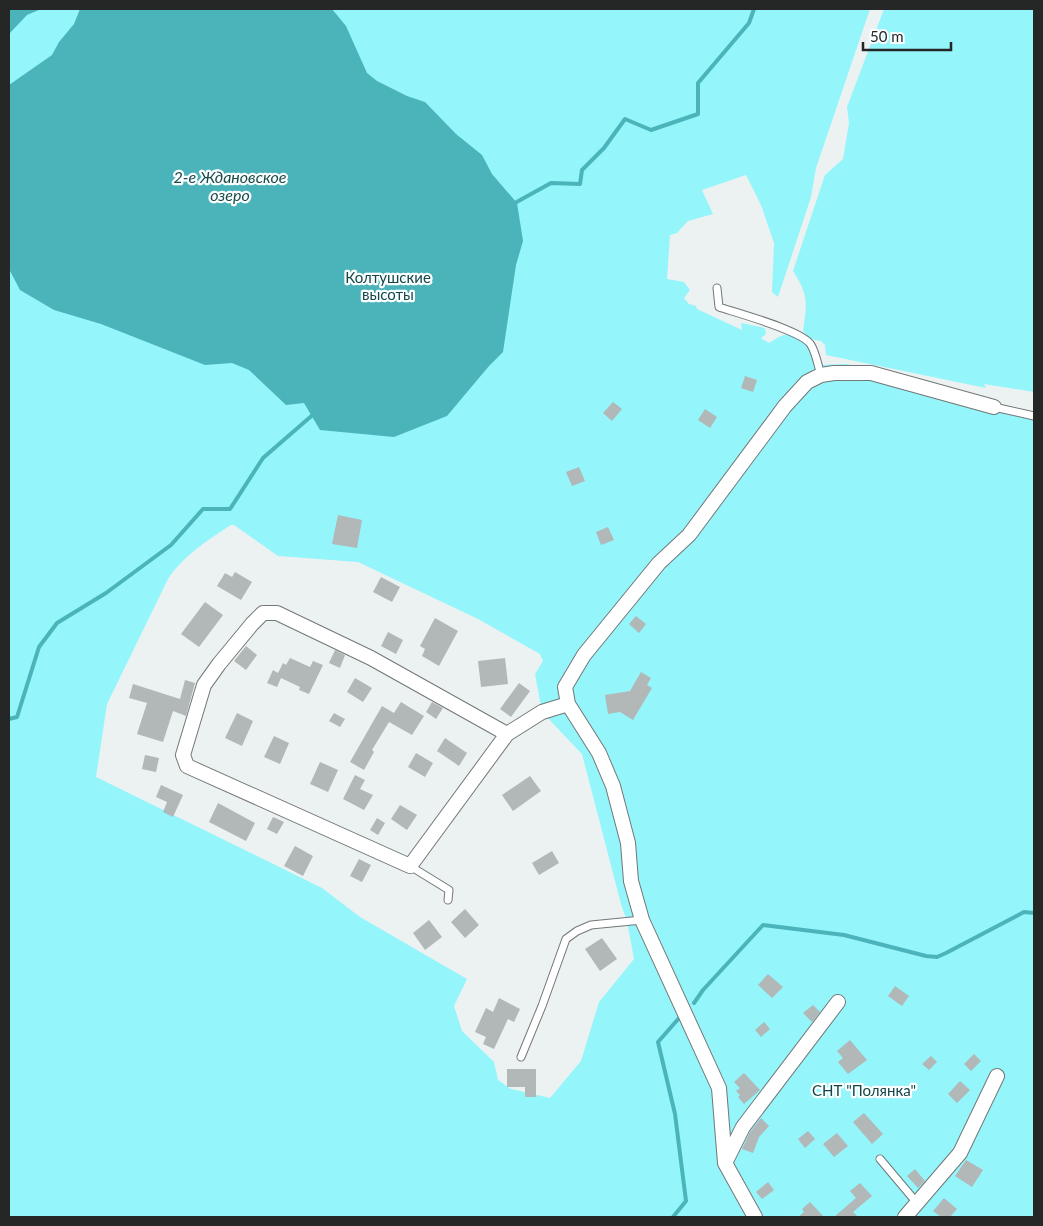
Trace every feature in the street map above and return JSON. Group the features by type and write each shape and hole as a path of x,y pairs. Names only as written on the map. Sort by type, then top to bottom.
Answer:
{"street":[{"path":"754,1217 725,1163 719,1088 642,920 631,881 628,843 613,786 599,753 568,704 565,687 584,654 659,563 690,535 785,406 807,382 820,375 871,372 994,407"},
{"path":"507,734 371,658 277,613 263,613 219,664 204,685 183,755 187,766 410,866 507,734 542,712 568,704"},
{"path":"725,1163 743,1127 838,1002"},
{"path":"906,1217 960,1153 997,1076"}],"lane":[{"path":"717,288 719,307 786,329 811,344 820,375"},
{"path":"994,407 1034,416"},
{"path":"410,866 449,890 448,900"},
{"path":"521,1058 566,939 577,931 591,925 642,920"},
{"path":"880,1159 917,1203"}],"green space":[{"name":"Колтушские высоты","path":"9,9 870,9 816,168 811,197 778,297 772,292 774,243 761,205 746,175 702,190 713,214 688,221 677,233 670,235 667,279 684,282 690,290 684,298 689,304 696,306 697,309 742,330 741,323 765,328 766,334 761,338 769,343 778,337 790,334 800,338 811,352 813,362 818,365 847,364 976,401 1034,413 1034,1217 9,1217","holes":["231,525 234,525 278,556 358,562 478,619 540,654 543,661 535,674 542,712 582,754 627,921 634,959 599,1002 581,1061 550,1098 511,1089 498,1080 494,1062 462,1031 454,1006 467,979 360,917 322,888 96,777 107,704 168,579 181,563 197,549"]},
{"path":"884,9 1034,9 1034,392 984,384 986,388 826,355 825,345 821,341 810,339 803,331 806,300 802,287 793,271 825,175 843,159 849,123 847,107"}],"water":[{"path":"9,9 41,9 27,15 9,34"},
{"name":"2-е Ждановское озеро","path":"80,9 332,9 346,26 367,73 377,81 407,96 425,102 456,134 482,155 492,174 517,203 523,241 516,265 503,352 447,416 394,437 320,430 304,403 286,405 249,370 232,363 205,365 101,324 54,310 20,290 9,269 9,85 52,55 59,42 74,24"}],"building":[{"path":"745,376 757,380 753,392 741,388"},
{"path":"613,402 622,409 612,421 603,413"},
{"path":"705,409 717,417 710,428 698,420"},
{"path":"579,467 585,481 572,486 566,472"},
{"path":"338,515 362,520 357,548 332,544"},
{"path":"608,527 614,540 601,545 596,532"},
{"path":"235,572 252,582 241,600 217,586 225,573 232,577"},
{"path":"381,577 400,587 392,602 373,592"},
{"path":"205,602 223,615 199,647 181,634"},
{"path":"636,616 646,624 639,633 629,624"},
{"path":"435,618 458,631 439,666 422,656 425,649 420,646"},
{"path":"388,632 403,640 396,654 381,646"},
{"path":"246,646 257,655 246,670 234,661"},
{"path":"335,650 345,655 340,668 329,663"},
{"path":"290,658 310,667 313,661 323,665 309,694 299,690 300,687 281,678 277,687 267,683 273,670 278,673 283,663 286,665"},
{"path":"505,658 508,684 481,687 478,661"},
{"path":"641,672 651,678 647,685 652,688 633,720 620,712 608,714 605,695 630,691"},
{"path":"355,678 372,688 363,702 347,692"},
{"path":"185,680 195,683 186,716 173,711 163,742 137,734 147,703 129,698 133,684 180,699"},
{"path":"519,683 530,691 511,717 500,709"},
{"path":"401,702 424,716 412,735 389,722 372,750 374,752 364,770 350,762 382,706 394,713"},
{"path":"432,702 443,708 436,719 426,712"},
{"path":"237,713 253,721 242,746 225,738"},
{"path":"334,713 345,719 340,727 329,721"},
{"path":"274,736 289,743 280,764 264,757"},
{"path":"445,738 467,753 459,766 437,751"},
{"path":"416,753 433,763 425,777 408,767"},
{"path":"145,755 159,758 156,772 142,769"},
{"path":"320,762 338,770 328,792 310,784"},
{"path":"355,775 365,780 360,789 373,795 364,810 343,799"},
{"path":"530,776 541,791 513,811 502,795"},
{"path":"161,785 183,795 173,817 163,812 167,802 156,797"},
{"path":"218,803 255,823 246,841 209,822"},
{"path":"400,805 417,815 407,830 391,819"},
{"path":"273,817 284,822 277,834 267,829"},
{"path":"377,818 385,823 378,835 370,830"},
{"path":"295,846 313,856 303,876 284,866"},
{"path":"552,851 559,863 539,875 532,863"},
{"path":"359,859 371,865 362,882 350,876"},
{"path":"465,909 479,925 465,938 451,922"},
{"path":"429,920 442,937 425,950 413,933"},
{"path":"602,938 617,959 600,971 585,949"},
{"path":"768,974 783,987 772,998 758,985"},
{"path":"895,986 909,996 902,1006 888,996"},
{"path":"499,998 520,1009 514,1022 508,1019 494,1049 483,1044 486,1037 475,1032 486,1008 493,1012"},
{"path":"813,1005 820,1012 812,1022 803,1013"},
{"path":"764,1022 770,1029 761,1037 755,1030"},
{"path":"850,1040 867,1060 848,1074 838,1062 843,1058 837,1051"},
{"path":"974,1054 981,1061 971,1071 964,1064"},
{"path":"931,1056 937,1062 929,1070 922,1064"},
{"path":"507,1069 536,1069 536,1097 525,1097 525,1087 507,1087"},
{"path":"744,1073 760,1090 744,1104 736,1091 740,1088 734,1082"},
{"path":"960,1081 970,1090 957,1103 948,1094"},
{"path":"864,1113 883,1134 872,1144 853,1122"},
{"path":"761,1118 769,1126 759,1137 753,1153 742,1149 750,1132"},
{"path":"808,1131 815,1139 805,1148 798,1139"},
{"path":"837,1133 848,1146 834,1157 823,1144"},
{"path":"966,1160 983,1170 972,1187 955,1176"},
{"path":"915,1169 925,1181 918,1188 907,1176"},
{"path":"768,1182 774,1190 762,1199 756,1192"},
{"path":"860,1183 872,1196 853,1212 858,1217 834,1217 856,1198 850,1191"},
{"path":"944,1198 957,1209 950,1217 941,1217 933,1211"},
{"path":"810,1202 824,1217 798,1217 804,1212 802,1209"}],"waterway":[{"path":"513,204 551,183 580,184 582,170 604,148 625,119 651,130 698,114 698,83 749,23 754,9"},
{"path":"9,719 17,717 39,647 57,623 106,593 171,545 203,509 230,509 263,458 316,412"},
{"path":"694,1003 703,990 763,925 844,935 926,956 937,957 1024,912 1034,913"},
{"path":"673,1217 686,1201 675,1114 658,1042 680,1017"}],"park label":[{"name":"СНТ \"Полянка\"","path":"864,1090"}]}
